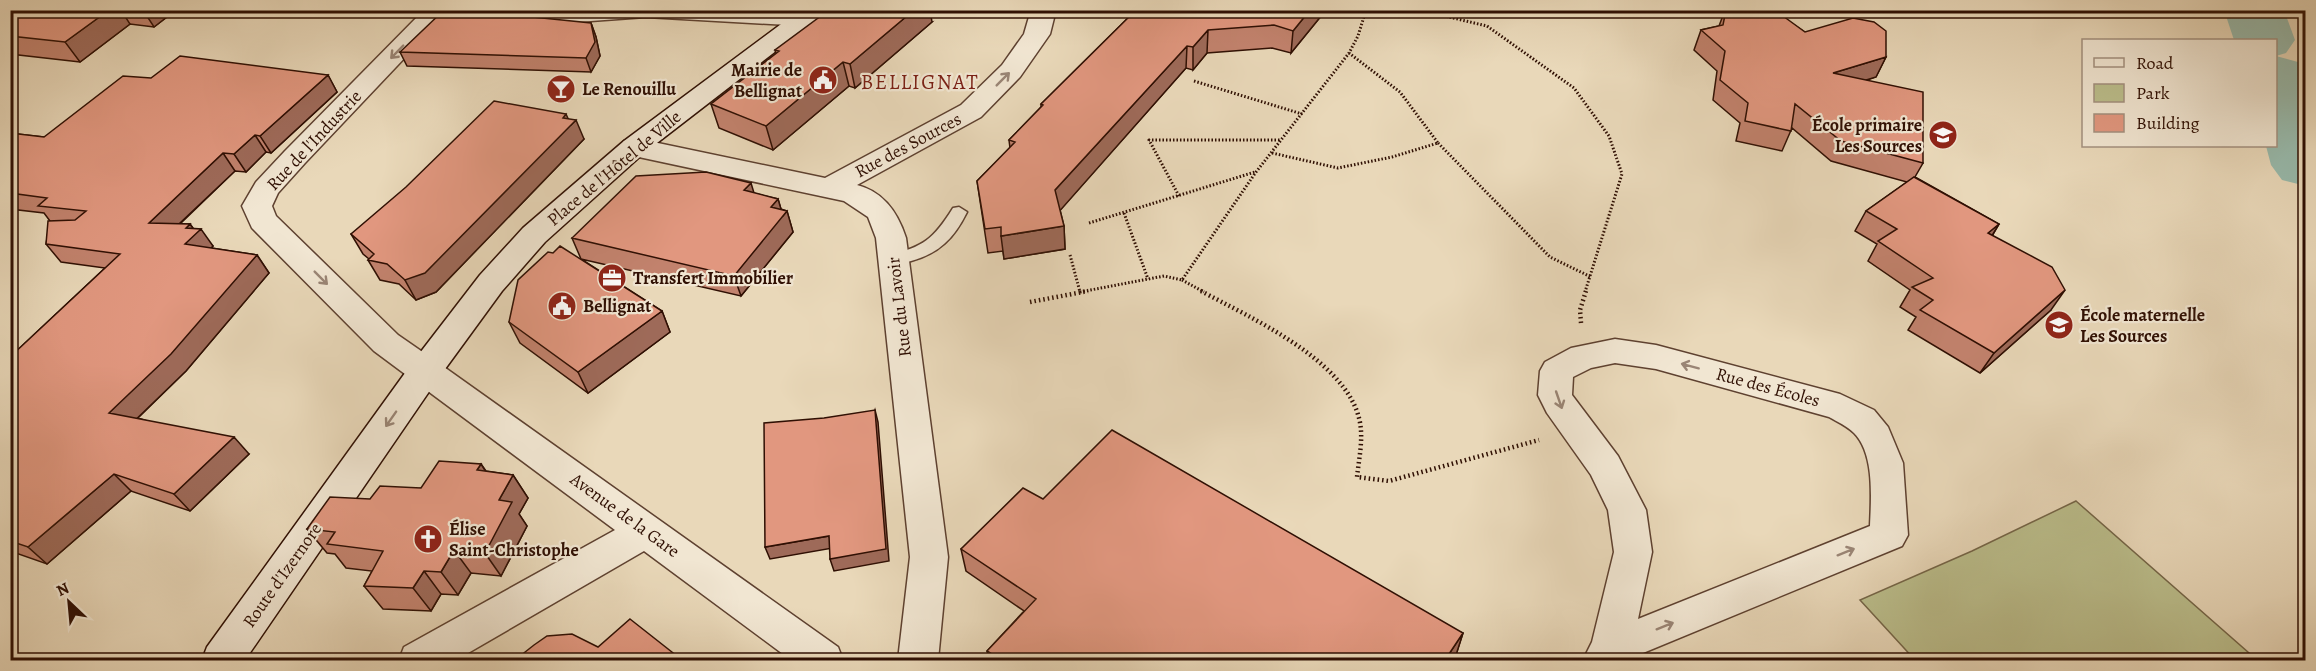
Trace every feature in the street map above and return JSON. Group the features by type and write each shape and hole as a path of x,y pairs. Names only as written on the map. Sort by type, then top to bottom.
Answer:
{"street":[{"name":"Rue de l'Industrie","path":"425,371 386,343 263,221 257,206 266,189 295,157 438,10"},
{"name":"Place de l'Hôtel de Ville","path":"505,10 578,13 646,10 811,15"},
{"name":"Rue des Sources","path":"830,187 971,111 1011,71 1037,34 1044,10"},
{"name":"Place de l'Hôtel de Ville","path":"425,371 491,283 534,235 586,186 634,147 811,15"},
{"name":"Rue du Lavoir","path":"634,147 853,193 875,204 885,219 894,260 929,557 918,660"},
{"name":"Rue des Écoles","path":"1615,351 1656,357 1840,407 1866,423 1880,443 1889,497 1889,535 1607,654 1633,552 1627,510 1605,466 1564,413 1555,395 1557,371 1583,357 1615,351"},
{"name":"Avenue de la Gare","path":"425,371 823,660"},
{"name":"Route d'Izernore","path":"222,660 425,371"},
{"path":"419,660 622,546 645,530"}],"lane":[{"path":"894,260 933,248 950,232 959,212"}],"path":[{"path":"1182,280 1256,172 1349,53 1366,10"},
{"path":"1419,10 1487,26 1574,88 1609,136 1622,174 1580,310 1583,357"},
{"path":"1349,53 1384,76 1417,108 1438,143 1550,257 1591,277"},
{"path":"1194,81 1302,114"},
{"path":"1179,196 1149,140 1282,140"},
{"path":"1272,153 1338,168 1392,157 1438,143"},
{"path":"1089,223 1256,172"},
{"path":"1124,213 1148,279"},
{"path":"1070,255 1080,292"},
{"path":"1030,302 1164,276 1182,280 1296,345 1340,383 1357,410 1361,434 1357,477 1389,480 1577,430"}],"green space":[{"path":"2076,501 2257,660 1915,660 1860,600 1972,551"}],"building":[{"path":"10,10 109,10 65,42 10,36"},
{"path":"444,10 591,23 595,42 586,58 400,52"},
{"path":"829,10 914,10 850,64 843,62 766,126 711,104 779,51 775,50"},
{"path":"1136,10 1310,10 1293,31 1274,25 1208,30 1193,47 1187,46 1055,190 1064,226 1001,236 1001,227 985,229 977,181 1015,142 1009,140 1043,105 1041,104"},
{"path":"1726,10 1776,11 1805,32 1853,18 1874,22 1886,31 1886,57 1833,73 1923,92 1923,163 1841,141 1795,104 1791,131 1745,121 1748,103 1720,80 1725,51 1701,30 1723,25"},
{"path":"180,56 328,75 260,136 255,135 234,154 223,153 149,223 190,224 186,228 201,229 185,244 257,255 171,354 109,413 234,437 174,494 114,474 28,547 10,541 10,357 120,254 46,244 48,221 75,220 86,211 38,206 47,198 10,193 10,133 44,137 123,76 151,78"},
{"path":"494,101 566,114 563,118 576,120 425,273 405,280 387,264 368,260 374,254 351,234 406,187"},
{"path":"706,172 751,183 744,190 778,199 771,207 787,211 734,276 572,238 636,176"},
{"path":"1914,177 1999,224 1988,233 2052,267 2065,290 1994,353 1920,310 1933,300 1912,287 1933,278 1878,241 1897,229 1866,211"},
{"path":"560,246 662,311 578,372 509,322 518,280 548,252 553,253"},
{"path":"875,410 886,549 830,559 829,536 765,547 764,423 824,418"},
{"path":"1112,430 1463,633 1445,660 1001,660 987,651 1036,599 961,549 1023,488 1043,499"},
{"name":"Élise Saint-Christophe","path":"439,461 481,464 477,470 513,475 499,500 512,502 485,553 454,550 441,572 424,571 413,588 364,586 383,551 327,544 335,532 307,529 330,497 370,499 380,486 421,488"},
{"path":"630,619 682,660 515,660 547,636 572,634 598,647"},
{"path":"77,654 98,660 71,660"}],"waterway":[{"path":"2254,10 2264,39"},
{"path":"2277,78 2306,165"}],"place":[{"name":"Mairie de Bellignat","path":"823,80"},
{"name":"Le Renouillu","path":"561,89"},
{"name":"École primaire Les Sources","path":"1943,135"},
{"name":"Transfert Immobilier","path":"612,278"},
{"name":"Bellignat","path":"562,306"},
{"name":"École maternelle Les Sources","path":"2059,325"},
{"name":"Élise Saint-Christophe","path":"428,539"}],"district":[{"name":"BELLIGNAT","path":"920,82"}]}
